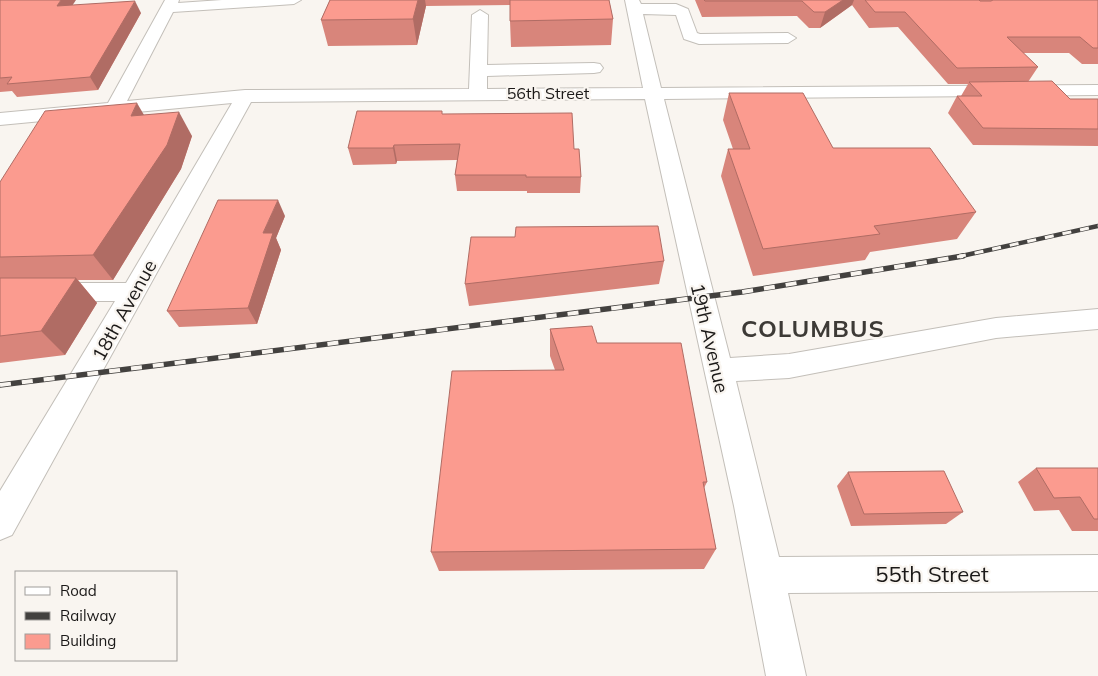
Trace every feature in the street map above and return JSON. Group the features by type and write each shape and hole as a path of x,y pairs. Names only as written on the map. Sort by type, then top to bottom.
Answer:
{"street":[{"path":"114,109 170,4 294,0"},
{"path":"633,4 676,9 683,12 690,36 699,38 788,38"},
{"name":"19th Avenue","path":"633,4 652,93 766,575 786,676"},
{"path":"478,94 480,15"},
{"path":"478,71 594,68"},
{"name":"56th Street","path":"0,119 245,96 1098,90"},
{"name":"18th Avenue","path":"0,523 245,96"},
{"path":"0,292 134,292"},
{"path":"718,370 789,366 996,328 1098,318"},
{"name":"55th Street","path":"766,575 1098,573"}],"building":[{"path":"0,0 61,0 57,6 135,1 90,77 7,84 12,77 0,78"},
{"path":"330,0 418,0 413,19 321,20"},
{"path":"510,0 609,0 613,19 510,21"},
{"path":"704,0 843,0 825,12 814,12 802,1"},
{"path":"865,0 1098,0 1098,48 1093,48 1080,37 1007,37 1038,67 957,68 905,12 875,12"},
{"path":"1052,81 1070,99 1098,99 1098,129 983,128 957,96 982,96 969,82"},
{"path":"729,93 803,93 833,148 930,148 976,212 874,226 880,234 763,249 728,149 750,149"},
{"path":"137,103 131,116 179,112 167,145 93,255 0,257 0,182 45,111"},
{"path":"357,111 442,111 442,114 572,113 574,149 579,149 581,177 455,175 460,144 394,145 393,148 348,148"},
{"path":"218,200 278,200 263,233 273,233 248,308 167,311"},
{"path":"658,226 664,261 465,284 471,237 515,237 516,227"},
{"path":"0,278 76,278 41,331 0,336"},
{"path":"592,326 597,343 681,343 707,482 703,482 716,549 431,552 452,371 564,370 550,329"},
{"path":"1036,468 1098,468 1098,519 1094,519 1080,497 1054,498"},
{"path":"944,471 963,512 864,514 848,472"}],"railway":[{"path":"957,257 1098,226"},
{"path":"957,257 963,256"},
{"path":"0,385 742,292 957,257"}],"district":[{"name":"COLUMBUS","path":"813,329"}]}
